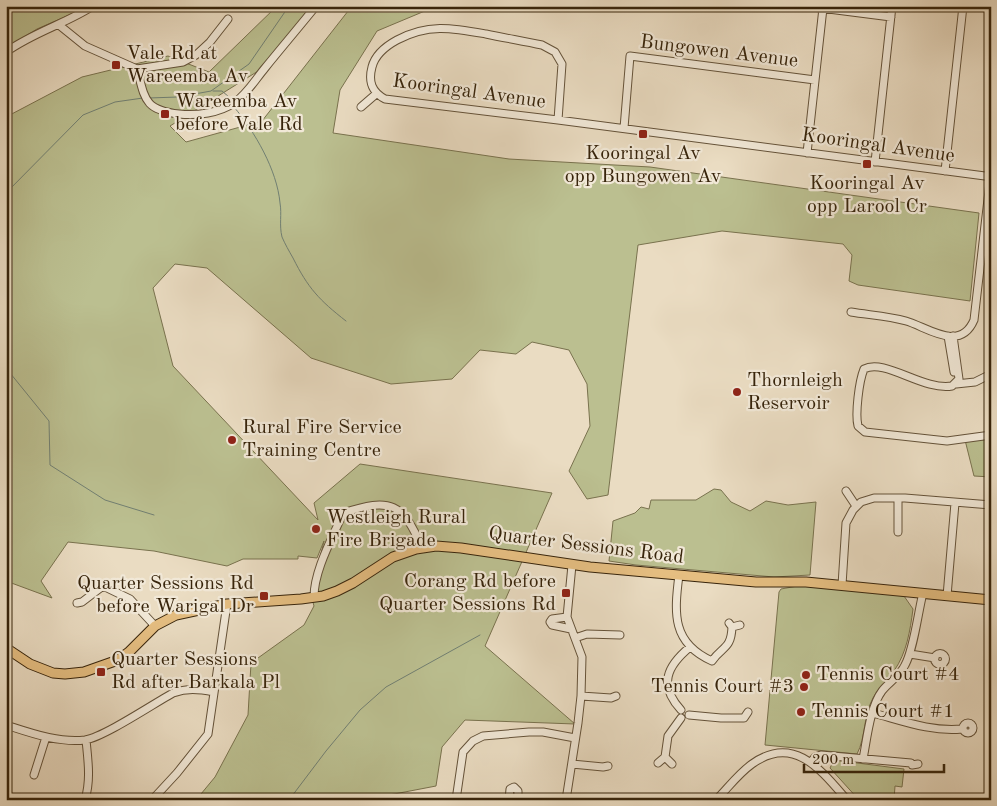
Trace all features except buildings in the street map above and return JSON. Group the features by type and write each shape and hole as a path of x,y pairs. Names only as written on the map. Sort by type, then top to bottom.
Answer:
{"main road":[{"name":"Quarter Sessions Road","path":"6,648 40,669 59,674 78,673 118,660 129,652 155,626 176,615 227,604 314,597 345,588 393,557 422,548 454,547 572,565 756,582 806,582 842,585 991,600"}],"street":[{"path":"6,52 38,32 59,25 93,6"},
{"path":"137,69 145,99 166,112 188,115 213,112 230,105 242,96 316,6"},
{"path":"805,6 891,17"},
{"path":"875,162 892,6"},
{"path":"945,171 963,6"},
{"path":"808,153 823,8"},
{"path":"59,25 85,46 137,69 184,62 196,55 210,42 228,19"},
{"name":"Kooringal Avenue","path":"558,120 562,64 555,52 542,45 452,28 425,29 388,45 378,54 372,65 371,85 376,94 385,99 395,101 624,128 989,178"},
{"name":"Bungowen Avenue","path":"624,128 630,56 815,80"},
{"path":"361,107 376,94"},
{"path":"851,312 905,320 934,333 951,336 959,335 969,329 974,320 988,215 989,178"},
{"path":"951,336 956,383"},
{"path":"991,374 975,382 956,383 948,387 932,385 894,370 872,366 866,368 861,376 857,418 858,426 864,432 947,441 991,435"},
{"path":"846,491 856,506"},
{"path":"898,498 898,532"},
{"path":"842,585 846,523 850,513 856,506 866,500 898,498 991,505"},
{"path":"947,596 955,502"},
{"path":"314,597 314,585 332,535 338,532 343,513 367,507 387,505 398,509 414,530 422,548"},
{"path":"566,800 581,696 582,657 567,617 572,565"},
{"path":"679,575 675,603 676,615 678,627 690,647 712,661 728,644 730,625 740,626"},
{"path":"77,603 82,602 103,586 130,599 155,626"},
{"path":"863,759 877,700 882,691 900,673 910,654 923,593"},
{"path":"152,800 177,773 208,734 227,604"},
{"path":"567,617 555,617 550,622 552,625 571,629"},
{"path":"575,638 587,634 620,635"},
{"path":"689,715 686,709 681,710 674,703 668,691 668,674 678,657 690,647"},
{"path":"910,654 935,658"},
{"path":"6,725 46,737 86,740 105,732 173,693 184,689 214,692"},
{"path":"581,696 611,698 616,696"},
{"path":"658,763 665,757 668,736 681,718 679,715 681,710"},
{"path":"873,713 928,728 962,729"},
{"path":"681,718 686,719 689,715 720,718 746,717"},
{"path":"456,800 463,752 473,741 483,736 529,732 543,732 575,738"},
{"path":"34,775 46,737"},
{"path":"85,800 90,772 86,740"},
{"path":"721,798 751,765 764,757 782,753 799,756 811,762 819,768 847,800"},
{"path":"811,762 817,756 911,763"},
{"path":"665,757 672,764"},
{"path":"819,768 828,757"},
{"path":"572,764 608,766"},
{"path":"509,800 510,789 514,787 518,791 518,800"}],"green space":[{"path":"6,6 74,6 76,12 37,29 6,48"},
{"path":"277,6 320,6 271,63 170,126 186,142 262,121 352,6 457,6 432,8 377,31 340,90 333,133 509,159 650,167 979,213 970,301 858,285 849,281 852,255 843,244 722,231 638,245 608,495 587,499 569,471 590,426 587,384 569,350 532,342 516,354 480,350 452,379 391,384 311,358 207,268 175,264 153,288 173,366 318,520 314,503 360,464 552,493 485,646 575,724 465,720 442,747 436,786 389,795 386,800 196,800 215,777 248,715 251,663 304,625 314,606 311,595 324,541 317,558 298,556 298,559 243,559 227,566 154,551 68,542 41,581 52,598 6,581 6,117 82,77 168,56 209,72"},
{"path":"991,437 991,477 974,476 965,440"},
{"path":"714,489 721,490 731,502 750,511 766,501 788,505 816,502 810,575 774,577 609,561 613,521 635,513 641,507 649,509 651,500 696,500"},
{"path":"803,585 904,596 913,609 905,649 894,671 875,694 870,705 857,754 765,745 779,592 781,589"},
{"path":"834,760 904,769 902,787 895,786 894,800 859,800 830,768"}],"waterway":[{"path":"149,98 178,97 211,91 249,64 289,6"},
{"path":"213,91 222,91 231,101"},
{"path":"6,193 83,115 115,102 143,98"},
{"path":"234,107 250,128 270,165 278,190 281,207 281,233 286,245 304,278 315,293 328,307 346,321"},
{"path":"6,368 49,421 50,465 105,500 154,515"},
{"path":"289,800 360,710 386,687 480,635"}],"place":[{"name":"Vale Rd at Wareemba Av","path":"116,65"},
{"name":"Wareemba Av before Vale Rd","path":"165,114"},
{"name":"Kooringal Av opp Bungowen Av","path":"643,134"},
{"name":"Kooringal Av opp Larool Cr","path":"867,164"},
{"name":"Thornleigh Reservoir","path":"737,392"},
{"name":"Rural Fire Service Training Centre","path":"232,440"},
{"name":"Westleigh Rural Fire Brigade","path":"316,529"},
{"name":"Corang Rd before Quarter Sessions Rd","path":"566,593"},
{"name":"Quarter Sessions Rd before Warigal Dr","path":"264,596"},
{"name":"Quarter Sessions Rd after Barkala Pl","path":"101,672"},
{"name":"Tennis Court #4","path":"806,675"},
{"name":"Tennis Court #3","path":"804,687"},
{"name":"Tennis Court #1","path":"801,712"}]}
